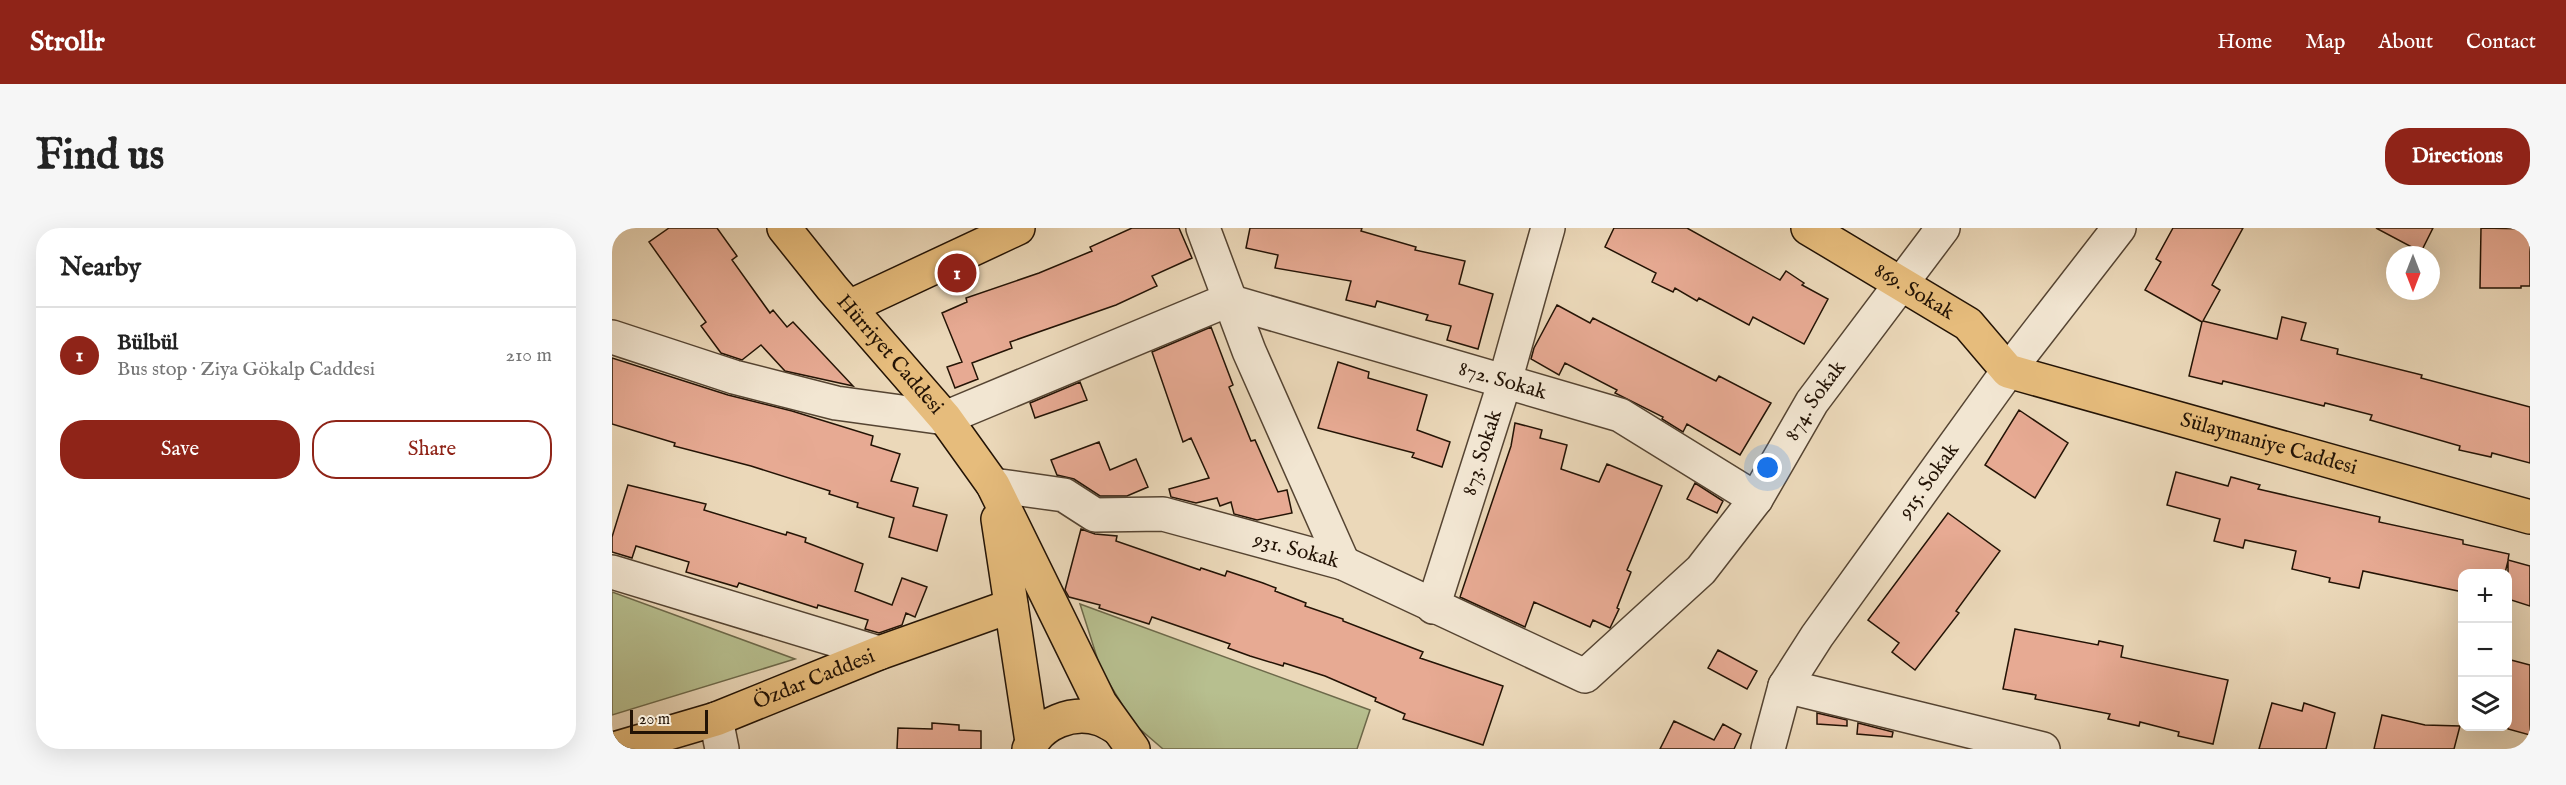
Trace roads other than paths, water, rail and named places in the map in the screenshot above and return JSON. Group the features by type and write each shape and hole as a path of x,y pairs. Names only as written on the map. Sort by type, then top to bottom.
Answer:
{"main road":[{"name":"Hürriyet Caddesi","path":"784,228 945,418 993,485 1100,703 1130,742"},
{"name":"869. Sokak","path":"1808,228 1968,324 2008,371"},
{"path":"849,307 1011,230"},
{"name":"Sülaymaniye Caddesi","path":"2008,371 2530,517"},
{"name":"Hürriyet Caddesi","path":"993,485 1031,746"},
{"name":"Özdar Caddesi","path":"614,749 719,734 879,652 1011,606"},
{"name":"Hürriyet Caddesi","path":"1031,746 1045,729 1062,719 1081,716 1100,719 1130,742"}],"street":[{"path":"1203,228 1250,351 1343,563"},
{"name":"873. Sokak","path":"1433,607 1505,381 1548,228"},
{"name":"874. Sokak","path":"1585,676 1701,570 1756,499 1812,402 1944,228"},
{"name":"915. Sokak","path":"1768,749 1785,686 1818,636 2008,371 2119,228"},
{"path":"612,337 734,377 836,403 945,418 1230,301"},
{"name":"872. Sokak","path":"1230,301 1620,416 1756,499"},
{"name":"931. Sokak","path":"993,485 1064,495 1095,515 1163,514 1343,563 1585,676"},
{"path":"612,572 879,652"},
{"path":"1785,686 2043,749"}],"place":[{"name":"Bülbül","path":"957,273"}]}
